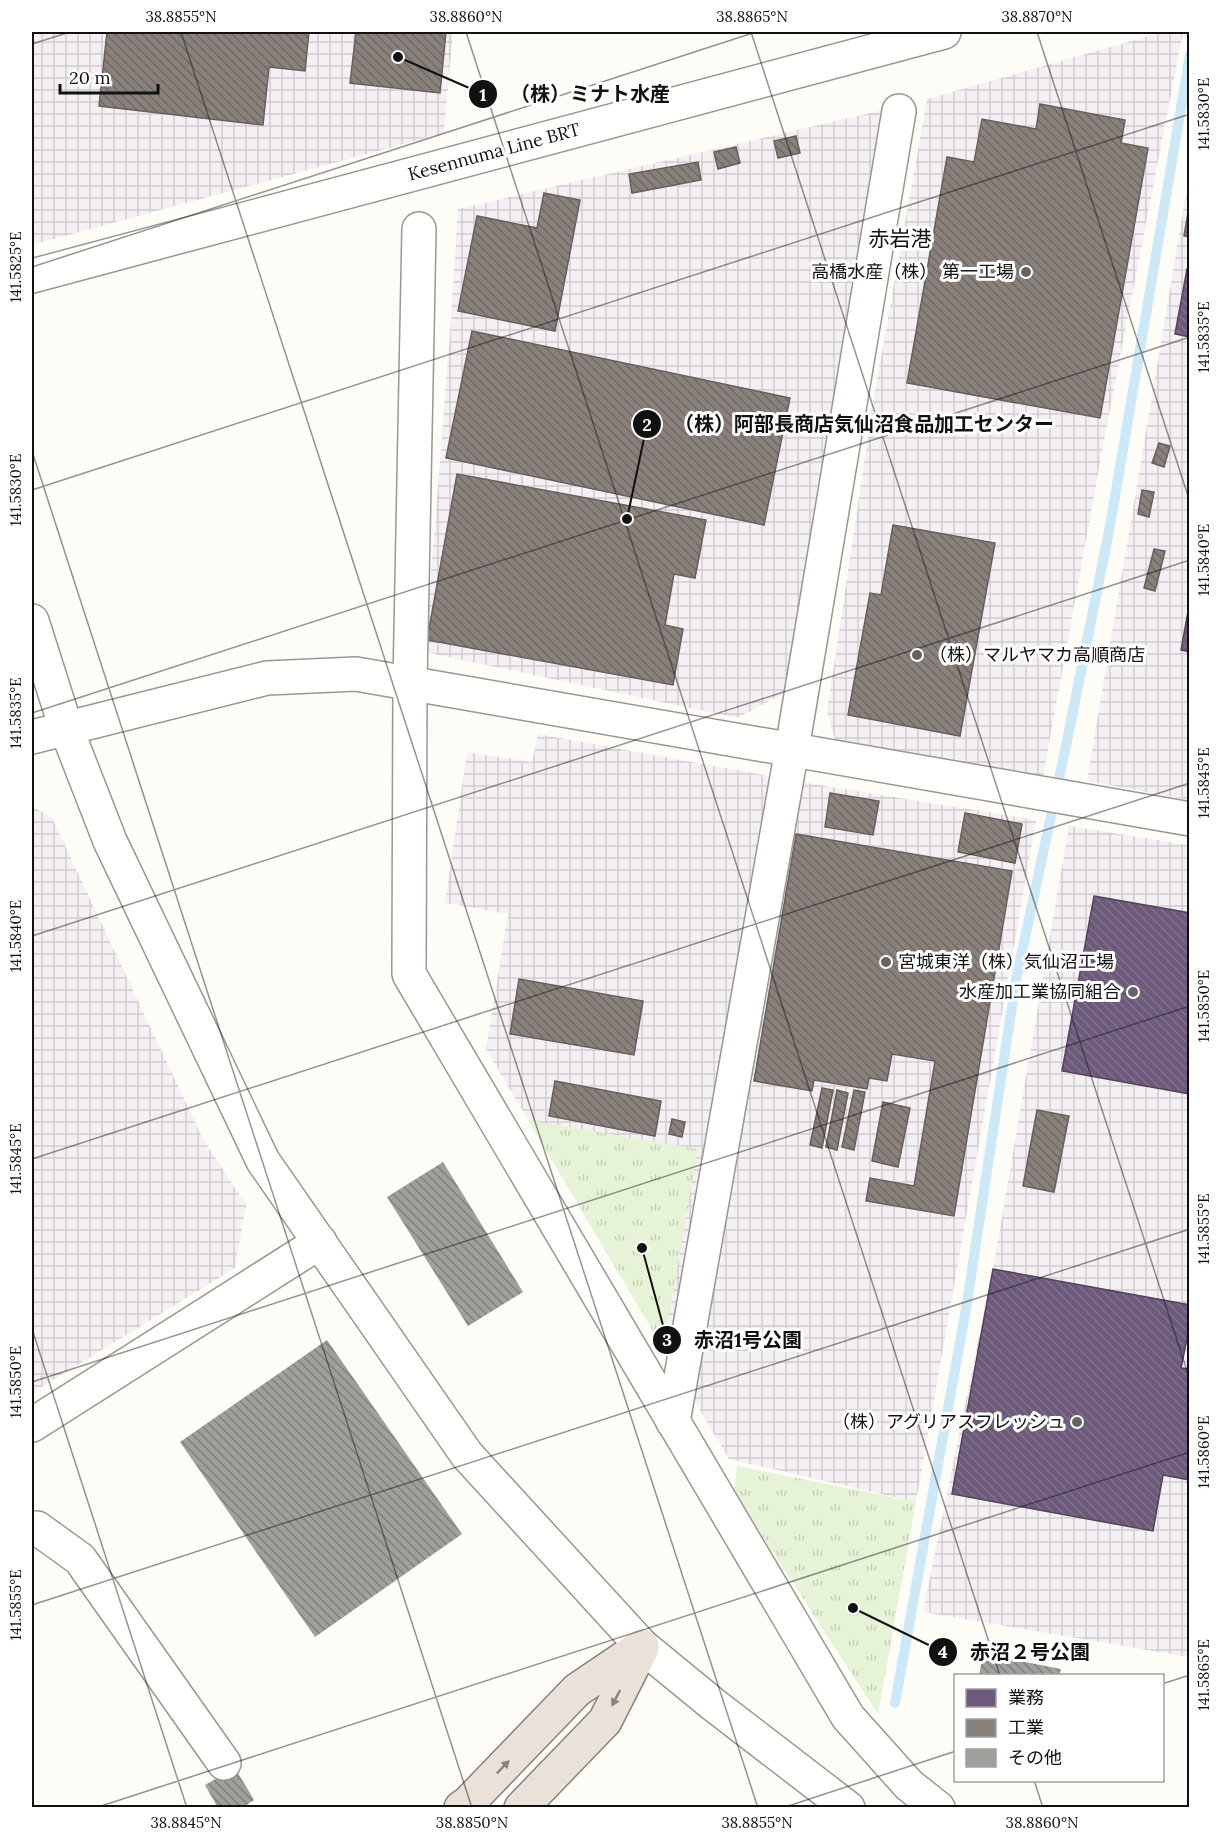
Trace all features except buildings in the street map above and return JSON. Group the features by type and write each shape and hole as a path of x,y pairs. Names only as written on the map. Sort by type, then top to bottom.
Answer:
{"highway":[{"path":"461,1808 577,1690 642,1646"},
{"path":"521,1808 605,1721 642,1646"}],"street":[{"name":"Kesennuma Line BRT","path":"32,276 91,259 118,241 246,204 288,207 944,32"},
{"path":"674,1422 792,749 899,111"},
{"path":"419,229 410,683 408,974 848,1717 909,1785 938,1808"},
{"path":"32,621 66,728 110,841 263,1161 467,1455 642,1646 714,1706 849,1808"},
{"path":"32,737 267,678 356,674 1190,819"},
{"path":"32,1425 320,1242"},
{"path":"32,1528 37,1528 80,1559 224,1763"}],"shaded area":[{"path":"32,32 453,32 444,133 32,245"},
{"path":"1163,32 1183,32 1105,435 1043,777 837,746 827,712 874,397 927,99"},
{"path":"883,110 789,691 737,718 425,652 458,209"},
{"path":"1189,177 1189,800 1087,781"},
{"path":"538,734 819,785 1036,820 916,1502 729,1459 486,1049 508,914 445,903 467,752 532,762"},
{"path":"32,806 52,818 203,1139 246,1205 235,1268 32,1393"},
{"path":"1069,826 1189,845 1189,1657 923,1612 996,1252"}],"green space":[{"path":"528,1120 698,1149 663,1348"},
{"path":"737,1466 916,1502 878,1714 734,1492"}],"waterway":[{"path":"895,1703 966,1309 1016,980 1110,526 1190,55"}],"place":[{"name":"（株）ミナト水産","path":"398,57"},
{"name":"高橋水産（株） 第一工場","path":"1026,272"},
{"name":"（株）阿部長商店気仙沼食品加工センター","path":"627,519"},
{"name":"（株）マルヤマカ高順商店","path":"917,655"},
{"name":"宮城東洋（株）気仙沼工場","path":"886,962"},
{"name":"水産加工業協同組合","path":"1133,992"},
{"name":"赤沼1号公園","path":"642,1248"},
{"name":"（株）アグリアスフレッシュ","path":"1077,1422"},
{"name":"赤沼２号公園","path":"853,1608"}],"district":[{"name":"赤岩港","path":"900,239"}]}
